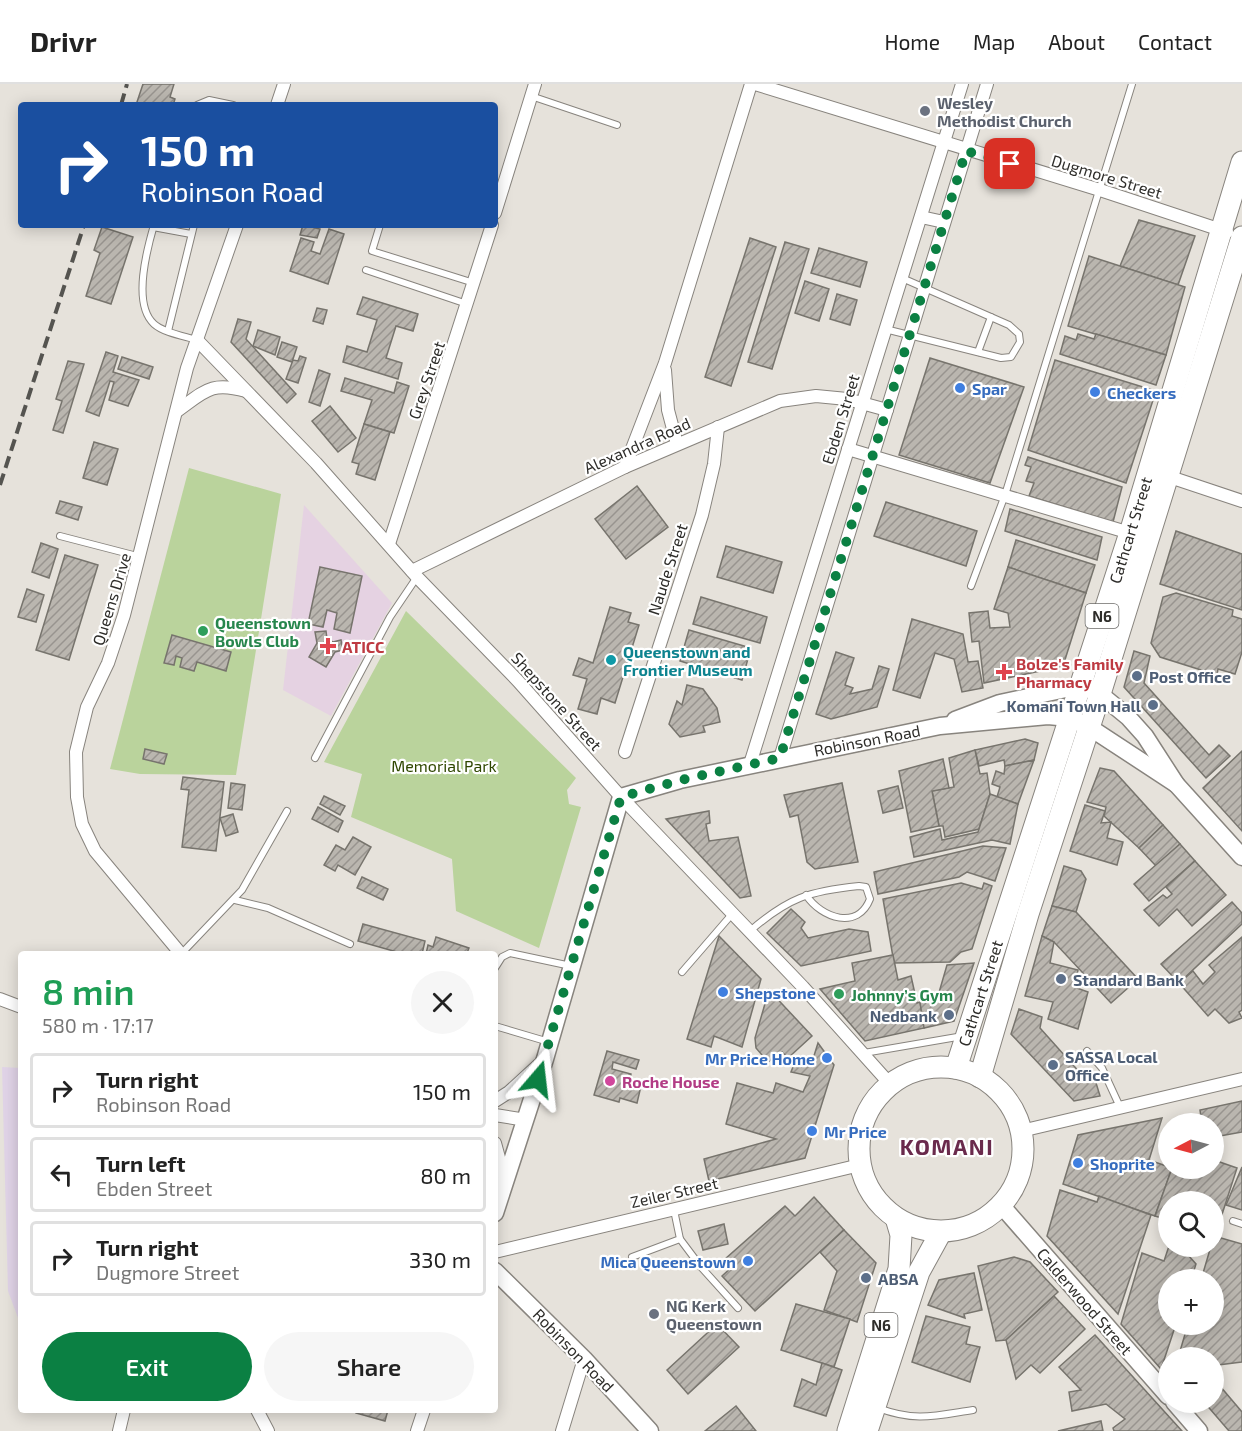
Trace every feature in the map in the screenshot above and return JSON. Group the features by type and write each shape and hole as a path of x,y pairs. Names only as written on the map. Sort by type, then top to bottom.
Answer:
{"highway":[{"name":"Cathcart Street","path":"956,1068 1130,532 1242,162"},
{"name":"Cathcart Street","path":"980,1077 1028,914 1100,694 1242,237"},
{"path":"956,1068 980,1077 1006,1100 1021,1131 1022,1158 1016,1183 1001,1205 984,1220 963,1228 941,1232 917,1228 896,1218 879,1204 867,1185 860,1165 859,1142 864,1120 874,1100 890,1084 921,1070 956,1068"},
{"name":"N6","path":"848,1431 899,1269 901,1235 896,1218"},
{"name":"N6","path":"867,1431 919,1272 941,1232"}],"street":[{"path":"278,102 284,84"},
{"path":"625,466 665,363 753,84"},
{"name":"Dugmore Street","path":"753,84 943,144 1100,190 1242,237"},
{"name":"Ebden Street","path":"750,764 962,84"},
{"path":"780,758 987,84"},
{"path":"498,203 533,90"},
{"path":"921,217 944,222"},
{"name":"Queens Drive","path":"178,951 95,851 82,824 77,797 76,752 81,725 113,649 141,557 177,411 236,228"},
{"name":"Grey Street","path":"389,544 491,228"},
{"name":"Shepstone Street","path":"198,340 415,574 518,681 621,797 733,912 890,1084"},
{"path":"665,363 668,410 677,444"},
{"path":"177,411 212,387 231,387 247,391"},
{"name":"Alexandra Road","path":"415,574 625,466 780,401 816,396 863,402 887,410"},
{"name":"Naude Street","path":"625,752 702,515 714,464 718,428"},
{"path":"848,449 1130,532"},
{"path":"1167,476 1242,501"},
{"name":"Robinson Road","path":"940,726 1000,703 1080,686 1100,694 1128,717 1145,736 1176,784 1242,857"},
{"name":"Robinson Road","path":"621,797 750,764 940,726 1041,716 1070,718 1089,727 1176,784"},
{"path":"498,1205 545,1059 621,797"},
{"path":"3,1000 18,1006"},
{"path":"498,1099 545,1059"},
{"path":"1021,1131 1242,1079"},
{"path":"498,1115 526,1120"},
{"path":"498,1154 506,1184"},
{"name":"Zeiler Street","path":"498,1251 860,1165"},
{"name":"Calderwood Street","path":"1001,1205 1158,1385"},
{"name":"Robinson Road","path":"498,1274 585,1359 650,1431"},
{"path":"562,1431 585,1359"},
{"path":"119,1431 123,1413"},
{"path":"259,1413 268,1431"},
{"path":"417,1431 423,1413"},
{"path":"1183,1413 1199,1431"}],"lane":[{"path":"971,586 1005,495 1132,84"},
{"path":"533,90 617,125"},
{"path":"204,102 209,100 219,102"},
{"path":"153,228 144,266 145,307 152,322 168,331 198,340"},
{"path":"162,228 191,234"},
{"path":"168,331 193,228"},
{"path":"379,228 372,251 474,284"},
{"path":"366,270 468,304"},
{"path":"885,329 1008,358 1015,353 1020,342 1018,332 991,317 925,286 901,278"},
{"path":"978,352 991,317"},
{"path":"60,536 141,557"},
{"path":"315,758 415,574"},
{"path":"184,951 235,900 287,811"},
{"path":"750,931 782,905 806,895 859,886 866,887 870,899 867,906 860,912 845,918 821,913 806,895"},
{"path":"235,900 268,908 350,944"},
{"path":"682,972 733,912"},
{"path":"498,963 502,957 510,953 572,967"},
{"path":"498,1027 550,1042"},
{"path":"862,1054 966,1035"},
{"path":"1086,1051 1102,1068 1120,1108"},
{"path":"674,1209 681,1239 700,1267 738,1308"},
{"path":"1233,1221 1242,1224"},
{"path":"632,1257 681,1239"},
{"path":"875,1406 900,1416 917,1419 973,1410"}],"shaded area":[{"name":"ATICC","path":"304,505 392,603 331,716 283,690"},
{"path":"2,1067 18,1068 18,1318 8,1291"}],"green space":[{"name":"Queenstown Bowls Club","path":"189,468 281,494 236,775 140,774 110,769"},
{"name":"Memorial Park","path":"406,611 576,778 567,790 569,804 581,807 539,948 456,911 452,859 351,817 362,774 324,762"}],"building":[{"path":"143,84 174,84 170,97 175,99 174,102 137,102"},
{"path":"1139,220 1195,236 1178,285 1120,266"},
{"path":"102,228 133,237 111,304 86,296 100,253 94,250"},
{"path":"302,228 320,229 317,238 300,235"},
{"path":"329,229 344,234 328,284 290,271 301,238 314,242 311,251 320,254"},
{"path":"750,238 776,247 731,386 705,377"},
{"path":"785,242 809,249 772,369 748,362"},
{"path":"819,248 867,262 860,287 811,273"},
{"path":"1089,256 1185,287 1166,355 1068,326"},
{"path":"805,281 829,289 819,321 795,313"},
{"path":"837,294 857,300 850,325 830,319"},
{"path":"363,297 418,314 413,331 396,326 386,358 402,363 398,379 343,362 347,346 367,352 377,320 357,314"},
{"path":"317,308 327,310 323,324 313,321"},
{"path":"238,319 251,322 246,339 296,394 287,403 231,342"},
{"path":"258,330 280,337 275,355 253,346"},
{"path":"1078,334 1094,339 1096,334 1166,355 1156,385 1060,354 1065,336 1076,340"},
{"path":"282,342 297,347 292,362 277,357"},
{"path":"106,352 118,356 113,372 139,380 128,406 109,400 114,382 110,381 99,416 86,411"},
{"path":"300,356 306,358 298,383 286,379 293,360 298,361"},
{"path":"122,357 153,367 149,379 118,369"},
{"path":"930,358 1024,387 990,483 899,455"},
{"path":"1055,360 1156,391 1126,483 1028,450"},
{"path":"68,361 84,364 63,433 53,430 62,401 56,399"},
{"path":"319,370 330,374 320,406 309,402"},
{"path":"345,378 394,393 397,382 409,386 394,433 364,424 372,400 341,391"},
{"path":"330,406 356,438 338,452 312,421"},
{"path":"364,424 390,432 375,480 356,474 359,464 352,462"},
{"path":"94,442 118,449 107,485 83,478"},
{"path":"1028,457 1122,487 1113,522 1029,496 1034,483 1026,481 1031,467 1025,465"},
{"path":"637,486 668,527 626,559 595,519"},
{"path":"60,501 82,507 78,520 56,513"},
{"path":"886,502 977,531 966,566 874,536"},
{"path":"1010,509 1102,537 1097,560 1005,531"},
{"path":"1176,531 1242,554 1242,610 1160,584"},
{"path":"1016,540 1095,565 1086,593 1008,567"},
{"path":"41,543 58,549 49,578 32,572"},
{"path":"726,546 782,562 773,593 717,577"},
{"path":"65,555 98,565 69,660 36,650"},
{"path":"320,567 362,576 350,633 334,629 337,613 327,610 323,627 308,624"},
{"path":"1008,567 1086,593 1063,666 984,683 979,641 972,642 969,613 988,611 990,628 1010,627 1008,613 994,609"},
{"path":"27,589 44,595 36,622 18,617"},
{"path":"1176,593 1233,610 1232,616 1242,619 1242,652 1235,674 1218,669 1217,675 1160,657 1151,643 1163,597"},
{"path":"701,597 767,617 760,643 693,624"},
{"name":"Queenstown and Frontier Museum","path":"610,607 631,613 628,622 639,625 615,703 601,698 597,714 578,709 587,679 573,675 579,658 593,663"},
{"path":"912,619 963,634 968,662 978,661 983,688 962,692 954,659 935,653 920,698 893,690"},
{"path":"689,630 751,648 742,680 680,661"},
{"path":"326,631 327,639 333,642 341,640 343,650 335,652 326,667 309,657 317,643 315,632"},
{"path":"172,635 231,652 226,671 197,662 194,671 180,667 182,658 176,656 174,665 164,663"},
{"path":"1134,651 1150,656 1144,683 1209,755 1219,745 1230,756 1206,778 1124,687"},
{"path":"836,652 854,658 845,685 853,688 850,694 872,689 879,666 889,669 877,707 831,719 816,714"},
{"path":"687,685 703,689 717,708 720,722 703,726 705,732 680,737 669,724 677,701 682,705"},
{"path":"1025,739 1038,743 1034,760 1005,766 1004,760 979,766 975,750"},
{"path":"145,749 167,754 164,764 143,759"},
{"path":"975,750 980,774 987,773 990,794 979,829 945,837 943,826 939,826 932,791 954,787 949,758"},
{"path":"1242,751 1242,831 1203,788"},
{"path":"943,759 949,788 932,791 939,826 911,832 899,771"},
{"path":"1034,760 1018,804 997,797 1000,787 992,784 996,771 1004,774 1005,766"},
{"path":"1100,768 1114,771 1163,825 1139,848 1104,816 1106,807 1087,802"},
{"path":"183,777 224,782 216,851 182,847 189,790 181,789"},
{"path":"231,783 245,785 242,810 228,808"},
{"path":"842,783 858,862 815,869 807,862 798,815 790,817 784,795"},
{"path":"898,786 903,808 883,813 878,791"},
{"path":"990,794 1018,804 1010,844 992,840 914,857 910,837 940,829 942,840 978,832"},
{"path":"324,796 345,806 340,815 320,804"},
{"path":"1085,805 1105,811 1101,823 1111,822 1107,838 1123,842 1117,865 1070,851"},
{"path":"318,807 343,821 338,832 312,819"},
{"path":"709,811 710,823 706,824 709,841 738,837 751,896 740,898 666,819"},
{"path":"233,814 238,832 226,836 220,818"},
{"path":"1163,825 1180,844 1156,866 1139,848"},
{"path":"353,837 371,847 355,875 338,865 335,871 324,865 336,845 345,850"},
{"path":"1180,844 1195,861 1149,901 1134,884"},
{"path":"983,846 1006,848 995,881 967,872 959,877 878,894 874,872"},
{"path":"1195,861 1226,895 1192,926 1177,909 1159,926 1144,910 1163,895 1167,898 1172,894 1166,887"},
{"path":"1064,866 1081,871 1086,879 1076,912 1052,906"},
{"path":"362,877 388,889 383,900 357,888"},
{"path":"961,883 982,889 984,883 992,886 972,949 961,952 950,962 894,963 883,899"},
{"path":"1232,902 1242,913 1242,924 1179,983 1161,964"},
{"path":"1052,906 1076,912 1138,979 1111,1003 1054,942 1042,936"},
{"path":"791,909 805,922 801,928 808,938 849,929 868,932 871,951 801,966 767,933"},
{"path":"363,924 425,941 423,951 393,951 358,941"},
{"path":"719,936 761,979 742,1047 714,1036 711,1047 687,1039"},
{"path":"1042,936 1054,942 1050,963 1078,970 1074,987 1088,992 1078,1029 1048,1019 1053,1002 1025,996"},
{"path":"436,937 469,948 468,951 427,951 428,945 433,947"},
{"path":"1242,937 1242,1010 1239,1012 1242,1018 1229,1023 1215,1009 1208,1016 1179,983 1193,971 1203,984 1215,972 1209,965"},
{"path":"893,955 898,980 911,976 917,1003 920,1002 924,1028 865,1041 820,989 855,981 852,963"},
{"path":"974,963 954,1021 924,1028 920,1002 938,996 947,965"},
{"path":"769,990 812,1036 788,1058 782,1052 768,1062 756,1048 755,1038"},
{"path":"1019,1009 1042,1017 1040,1028 1082,1075 1093,1073 1100,1096 1074,1101 1011,1034"},
{"path":"818,1043 834,1065 805,1158 709,1181 704,1159 776,1139 726,1124 737,1083 773,1093 776,1083 803,1092 810,1076 791,1072 795,1062 799,1063 801,1056 813,1059"},
{"path":"607,1051 639,1060 636,1069 613,1062 612,1069 631,1074 629,1083 641,1086 637,1103 620,1098 619,1102 594,1095"},
{"path":"1242,1101 1242,1132 1224,1135 1224,1113 1200,1113 1200,1110"},
{"path":"1158,1119 1158,1131 1149,1160 1158,1163 1158,1179 1168,1179 1164,1191 1158,1191 1158,1208 1155,1216 1063,1184 1078,1135"},
{"path":"1224,1163 1237,1168 1224,1208 1224,1191 1164,1191 1168,1179 1224,1179"},
{"path":"1242,1167 1242,1210 1226,1205"},
{"path":"1060,1190 1097,1202 1099,1196 1151,1215 1118,1314 1047,1236"},
{"path":"814,1197 844,1230 755,1311 722,1276 733,1266 724,1260 785,1206 795,1216"},
{"path":"724,1224 728,1244 703,1250 698,1231"},
{"path":"844,1230 876,1263 857,1322 824,1310 837,1271 820,1252"},
{"path":"1224,1239 1242,1244 1242,1362 1224,1364 1224,1347 1181,1347 1185,1335 1224,1335 1224,1269 1204,1269 1208,1257 1224,1257"},
{"path":"1142,1253 1164,1261 1165,1257 1190,1257 1196,1264 1194,1269 1158,1269 1158,1335 1172,1335 1168,1347 1158,1347 1158,1366 1121,1324"},
{"path":"1014,1257 1030,1262 1058,1292 1006,1340 996,1341 978,1266"},
{"path":"974,1273 982,1310 964,1314 965,1318 928,1305 939,1280"},
{"path":"1054,1296 1085,1329 1040,1373 1031,1365 1016,1379 1006,1340"},
{"path":"796,1304 850,1319 834,1367 781,1350"},
{"path":"926,1316 970,1327 966,1344 980,1347 970,1382 912,1362"},
{"path":"717,1324 739,1347 688,1394 667,1370"},
{"path":"1095,1335 1158,1405 1158,1413 1166,1413 1182,1431 1114,1431 1113,1428 1125,1419 1106,1404 1072,1411 1069,1392 1081,1390 1059,1367"},
{"path":"822,1363 842,1370 826,1416 794,1406 802,1379 816,1385"},
{"path":"1224,1391 1242,1412 1242,1431 1229,1431 1213,1413 1224,1413"},
{"path":"736,1406 756,1431 705,1431"},
{"path":"356,1413 387,1413 385,1421"},
{"path":"1101,1421 1103,1431 1058,1431"}],"railway":[{"path":"122,102 127,84"},
{"path":"0,485 83,228"}],"place":[{"name":"Wesley Methodist Church","path":"925,111"},
{"name":"Spar","path":"960,388"},
{"name":"Checkers","path":"1095,392"},
{"name":"Queenstown Bowls Club","path":"203,631"},
{"name":"ATICC","path":"328,646"},
{"name":"Queenstown and Frontier Museum","path":"611,660"},
{"name":"Bolze's Family Pharmacy","path":"1004,672"},
{"name":"Post Office","path":"1137,676"},
{"name":"Komani Town Hall","path":"1153,705"},
{"name":"Standard Bank","path":"1061,979"},
{"name":"Shepstone","path":"723,992"},
{"name":"Johnny’s Gym","path":"839,994"},
{"name":"Nedbank","path":"949,1015"},
{"name":"Mr Price Home","path":"827,1058"},
{"name":"SASSA Local Office","path":"1053,1065"},
{"name":"Roche House","path":"610,1081"},
{"name":"Mr Price","path":"812,1131"},
{"name":"Shoprite","path":"1078,1163"},
{"name":"Mica Queenstown","path":"748,1261"},
{"name":"ABSA","path":"866,1278"},
{"name":"NG Kerk Queenstown","path":"654,1314"}],"district":[{"name":"KOMANI","path":"947,1146"}],"route":[{"path":"538,1079 621,797 681,780 780,758 966,151 1010,164"}]}
